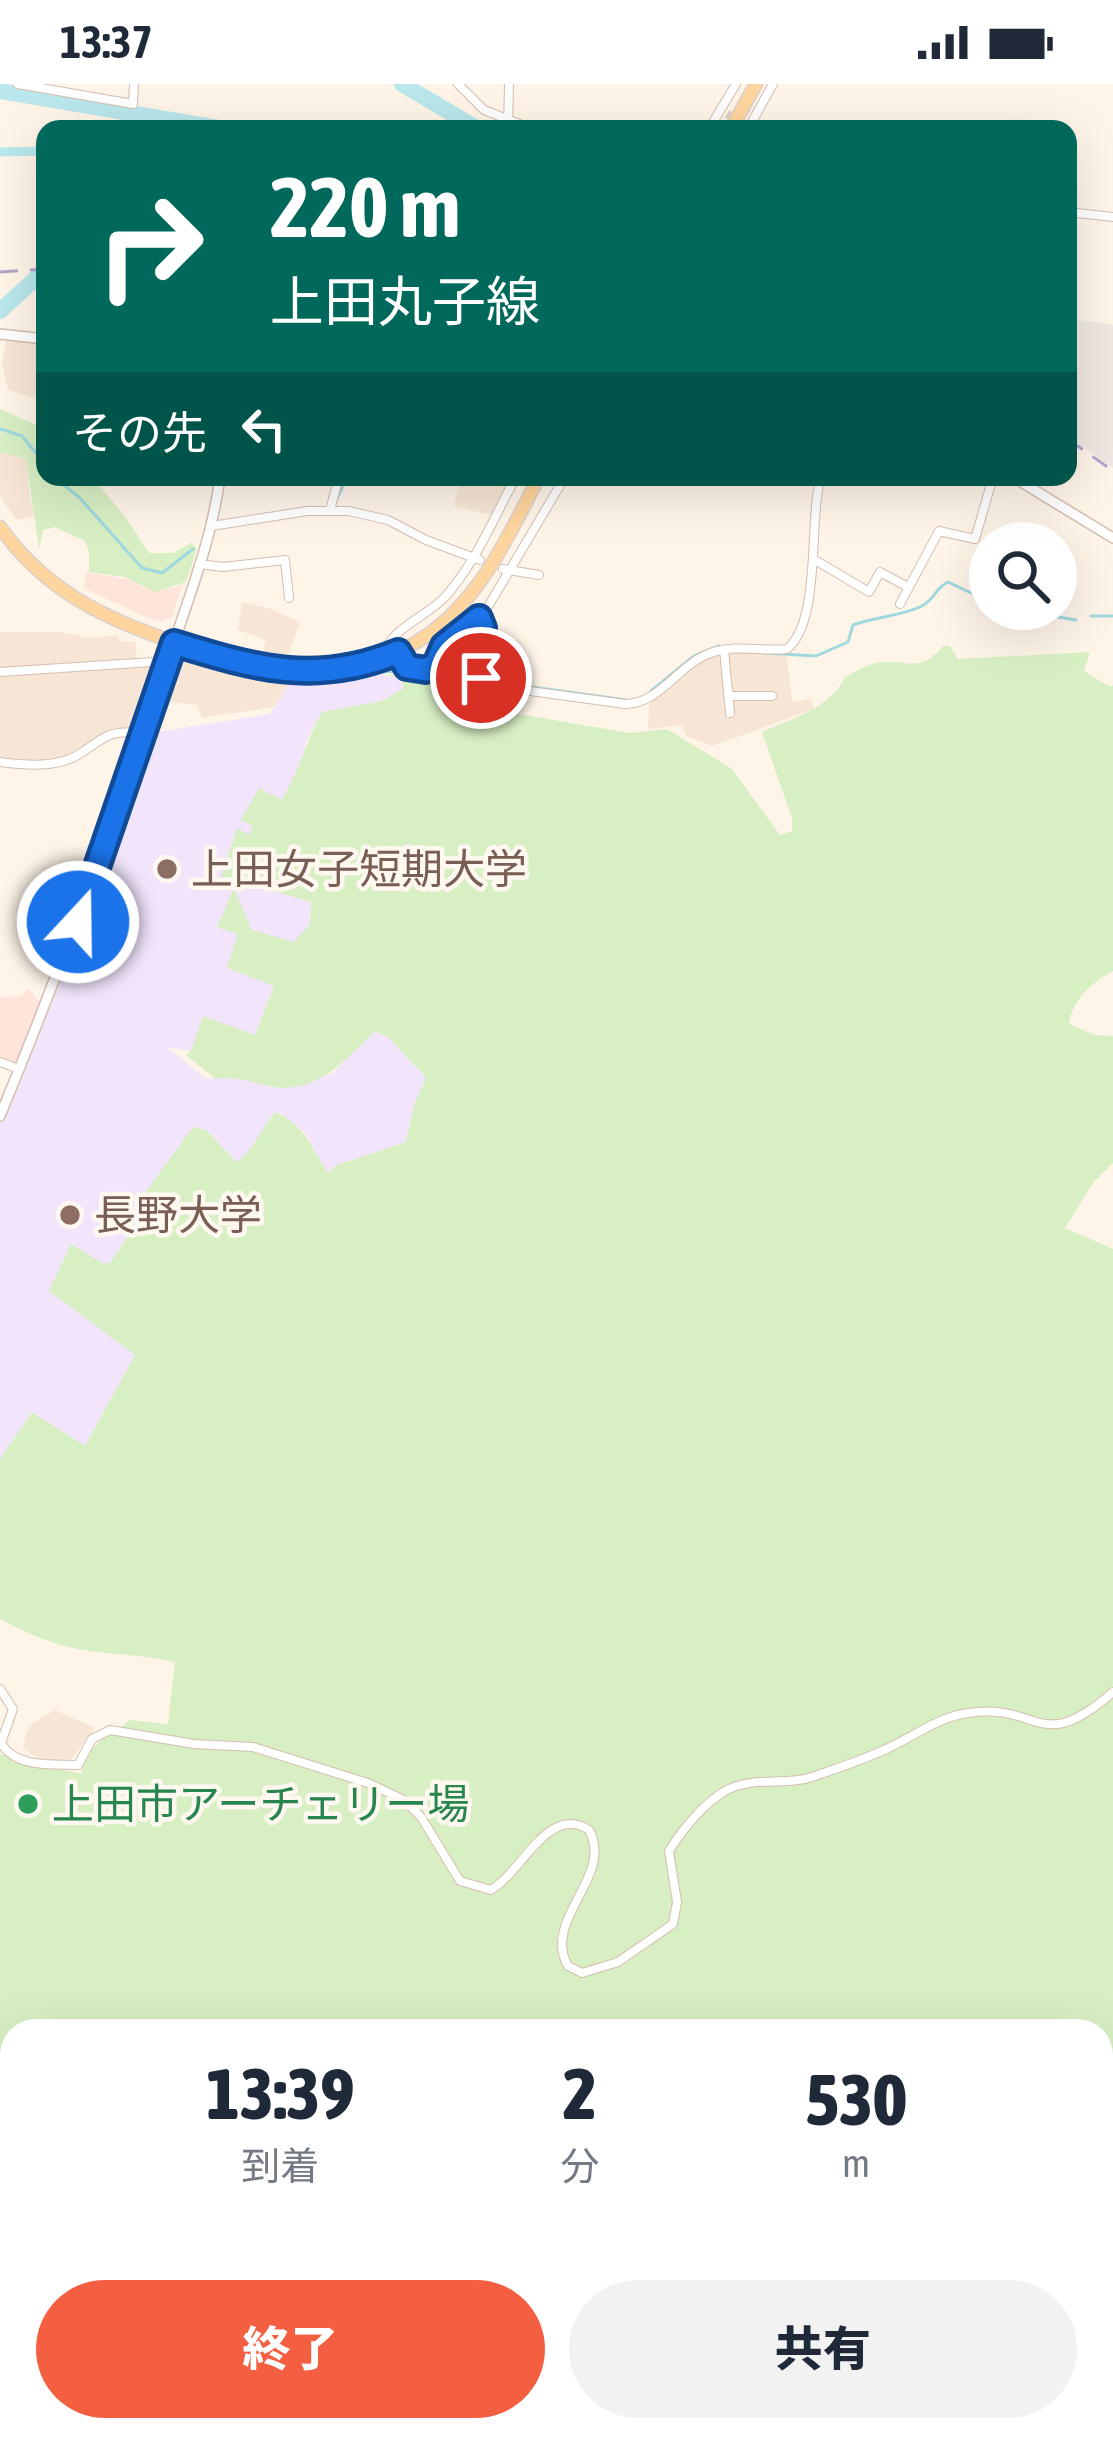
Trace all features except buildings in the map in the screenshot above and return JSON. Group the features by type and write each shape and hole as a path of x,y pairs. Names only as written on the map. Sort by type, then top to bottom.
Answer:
{"main road":[{"path":"736,120 756,84"},
{"path":"0,526 41,574 71,598 119,623 247,664 294,672 333,671 392,655 431,632 471,595 534,486"}],"street":[{"path":"18,84 133,104 134,84"},
{"path":"458,84 501,120"},
{"path":"509,84 509,120"},
{"path":"716,120 736,84"},
{"path":"752,120 773,84"},
{"path":"1077,213 1113,217"},
{"path":"0,334 36,338"},
{"path":"0,1116 95,880 147,732 212,526 219,486"},
{"path":"330,510 337,486"},
{"path":"512,486 476,558 442,600 390,640 392,655 407,667 426,670 436,664 444,646 479,618 559,486"},
{"path":"479,618 482,681 489,687 637,704 692,663 724,650 780,651 792,646 810,589 820,486"},
{"path":"900,604 939,531 975,539 990,486"},
{"path":"1027,486 1113,538"},
{"path":"212,526 330,510 388,520 476,558"},
{"path":"814,559 869,592 880,572 908,587"},
{"path":"200,565 285,560 289,598"},
{"path":"507,570 539,575"},
{"path":"724,650 730,713"},
{"path":"0,672 168,661"},
{"path":"729,696 772,696"},
{"path":"0,762 68,760 105,733 147,732"},
{"path":"0,1062 19,1069"},
{"path":"0,1689 14,1709 1,1743 8,1754 38,1764 78,1765 92,1739 110,1730 194,1744 253,1747 368,1784 404,1801 421,1817 460,1881 491,1889 551,1830 579,1823 590,1830 596,1852 566,1921 562,1946 568,1966 582,1973 617,1962 673,1924 677,1902 669,1851 683,1829 722,1792 748,1781 795,1782 816,1776 882,1751 945,1718 968,1713 988,1712 1062,1726 1079,1720 1113,1692"}],"shaded area":[{"path":"1077,320 1113,325 1113,468 1077,442"},
{"path":"7,339 36,343 36,399 8,390 2,363"},
{"path":"0,452 26,459 36,516 16,520 0,496"},
{"path":"459,486 507,486 492,515 454,506"},
{"path":"86,572 175,588 182,584 172,617 161,622 84,588"},
{"path":"242,602 300,622 288,655 263,652 266,640 238,630"},
{"path":"0,632 60,632 89,638 118,635 119,641 136,642 137,669 156,665 159,670 142,721 134,727 112,728 110,736 73,763 0,767"},
{"path":"469,632 478,634 476,685 446,683 435,675 450,647"},
{"path":"733,651 787,656 792,702 811,698 814,709 712,746 686,736 682,725 648,729 649,704 660,693 698,662"},
{"path":"188,660 289,684 274,707 202,718 197,705 165,701 177,665"},
{"path":"372,674 400,678 403,689 382,701 322,712 282,801 242,820 253,825 249,835 238,829 222,876 311,902 310,924 294,943 252,930 233,890 218,926 239,934 274,985 255,1035 191,1051 167,1047 206,1079 236,1076 280,1088 332,1074 374,1031 389,1038 426,1078 406,1142 337,1165 327,1173 305,1133 282,1114 275,1112 252,1150 237,1162 206,1131 135,1208 140,1218 109,1264 102,1263 49,1290 136,1354 85,1446 32,1412 0,1459 0,1107 11,1106 98,888 113,862 112,847 152,733 270,714 289,684"},
{"path":"29,989 40,1002 17,1063 0,1056 0,997 21,996"},
{"path":"55,1710 95,1728 70,1761 39,1759 23,1748 33,1723"}],"green space":[{"path":"0,409 36,425 36,486 100,486 149,553 173,553 192,542 197,549 186,582 155,592 125,577 89,572 85,541 55,527 43,530 39,549 26,459 0,452"},
{"path":"943,646 950,646 958,659 1090,652 1084,671 1113,685 1113,971 1084,993 1069,1024 1095,1035 1113,1036 1113,1163 1093,1183 1065,1228 1113,1249 1113,2019 0,2019 0,1754 81,1774 94,1746 129,1720 168,1724 175,1662 66,1646 0,1619 0,1459 32,1412 85,1446 135,1355 49,1291 71,1244 110,1263 140,1218 134,1208 193,1127 206,1130 237,1162 275,1112 300,1130 328,1173 337,1165 406,1142 426,1078 389,1038 375,1031 331,1072 290,1087 216,1079 186,1055 203,1016 255,1035 274,986 227,968 238,934 217,927 234,888 252,930 294,942 310,924 311,902 221,876 237,828 249,835 253,826 241,820 259,788 282,800 322,712 382,701 403,689 402,679 385,674 461,691 495,710 630,733 667,729 732,769 780,835 792,831 792,818 762,732 820,705 845,677 865,667 925,661"}],"waterway":[{"path":"402,84 463,120"},
{"path":"0,91 172,120"},
{"path":"129,117 130,111"},
{"path":"0,152 36,151"},
{"path":"0,311 36,278"},
{"path":"0,429 22,436 36,453"},
{"path":"65,486 142,568 162,573 193,549"},
{"path":"335,503 343,486"},
{"path":"765,653 816,656 848,642 853,625 920,607 948,582 969,592"},
{"path":"1091,616 1113,616"},
{"path":"651,691 694,656 719,646"},
{"path":"382,672 399,671 453,687 475,688"},
{"path":"491,681 626,700"}],"tunnel":[{"path":"727,114 737,120"}],"railway":[{"path":"0,272 36,270"},
{"path":"1077,445 1113,471"}],"place":[{"name":"上田女子短期大学","path":"167,869"},
{"name":"長野大学","path":"70,1215"},
{"name":"上田市アーチェリー場","path":"28,1804"}],"route":[{"path":"78,922 174,643 234,661 310,673 365,664 398,652 407,667 418,671 432,668 444,646 479,618 483,628 481,678"}]}
